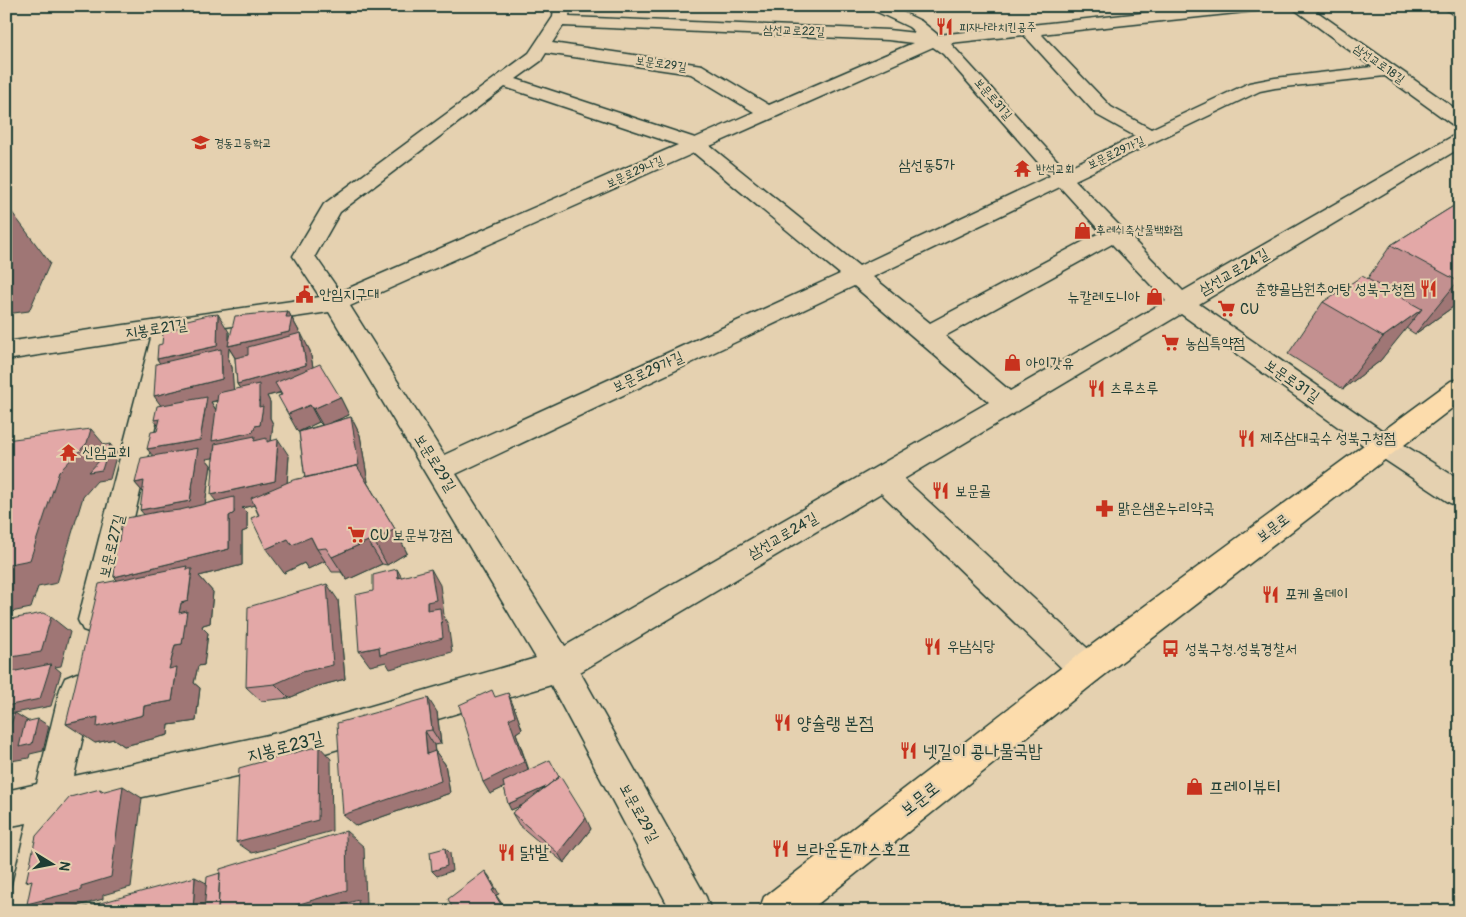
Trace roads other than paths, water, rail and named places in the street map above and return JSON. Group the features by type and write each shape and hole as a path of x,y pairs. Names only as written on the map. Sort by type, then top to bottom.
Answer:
{"main road":[{"name":"보문로","path":"778,911 1086,669 1460,388"}],"street":[{"name":"보문로31길","path":"877,6 915,24 934,40 950,50 1062,178 1181,302 1383,445 1460,495"},
{"name":"삼선교로22길","path":"560,14 888,35 934,40 1255,6"},
{"name":"삼선교로18길","path":"1298,6 1460,121"},
{"path":"1450,6 1460,12"},
{"name":"보문로29길","path":"560,14 535,57 332,208 304,256 439,469 559,667 692,911"},
{"path":"1028,30 1104,111 1151,136"},
{"name":"보문로29나길","path":"336,304 934,40"},
{"name":"보문로29길","path":"542,47 696,69 769,113"},
{"name":"보문로29가길","path":"439,469 856,276 1256,87 1275,83 1388,70"},
{"path":"504,81 697,145 1008,404"},
{"name":"삼선교로24길","path":"559,667 1460,140"},
{"path":"927,335 1114,233"},
{"name":"지봉로21길","path":"6,351 336,304"},
{"name":"보문로27길","path":"25,911 50,799 166,328"},
{"path":"883,477 1086,669"},
{"name":"지봉로23길","path":"6,808 282,750 559,667"}],"place":[{"name":"피자나라치킨공주","path":"945,27"},
{"name":"경동고등학교","path":"200,143"},
{"name":"반석교회","path":"1022,169"},
{"name":"후레쉬축산물백화점","path":"1082,230"},
{"name":"춘향골남원추어탕 성북구청점","path":"1429,289"},
{"name":"안임지구대","path":"305,294"},
{"name":"뉴칼레도니아","path":"1154,297"},
{"name":"CU","path":"1226,309"},
{"name":"농심특약점","path":"1171,343"},
{"name":"아이갓유","path":"1012,363"},
{"name":"츠루츠루","path":"1096,388"},
{"name":"제주삼대국수 성북구청점","path":"1246,438"},
{"name":"신암교회","path":"68,452"},
{"name":"보문골","path":"941,491"},
{"name":"맑은샘온누리약국","path":"1104,508"},
{"name":"CU 보문부강점","path":"356,535"},
{"name":"포케 올데이","path":"1271,594"},
{"name":"우남식당","path":"933,646"},
{"name":"성북구청.성북경찰서","path":"1171,649"},
{"name":"양슐랭 본점","path":"783,723"},
{"name":"넷길이 콩나물국밥","path":"909,751"},
{"name":"프레이뷰티","path":"1195,787"},
{"name":"브라운돈까스호프","path":"781,849"},
{"name":"닭발","path":"506,852"}],"district":[{"name":"삼선동5가","path":"927,165"}]}
